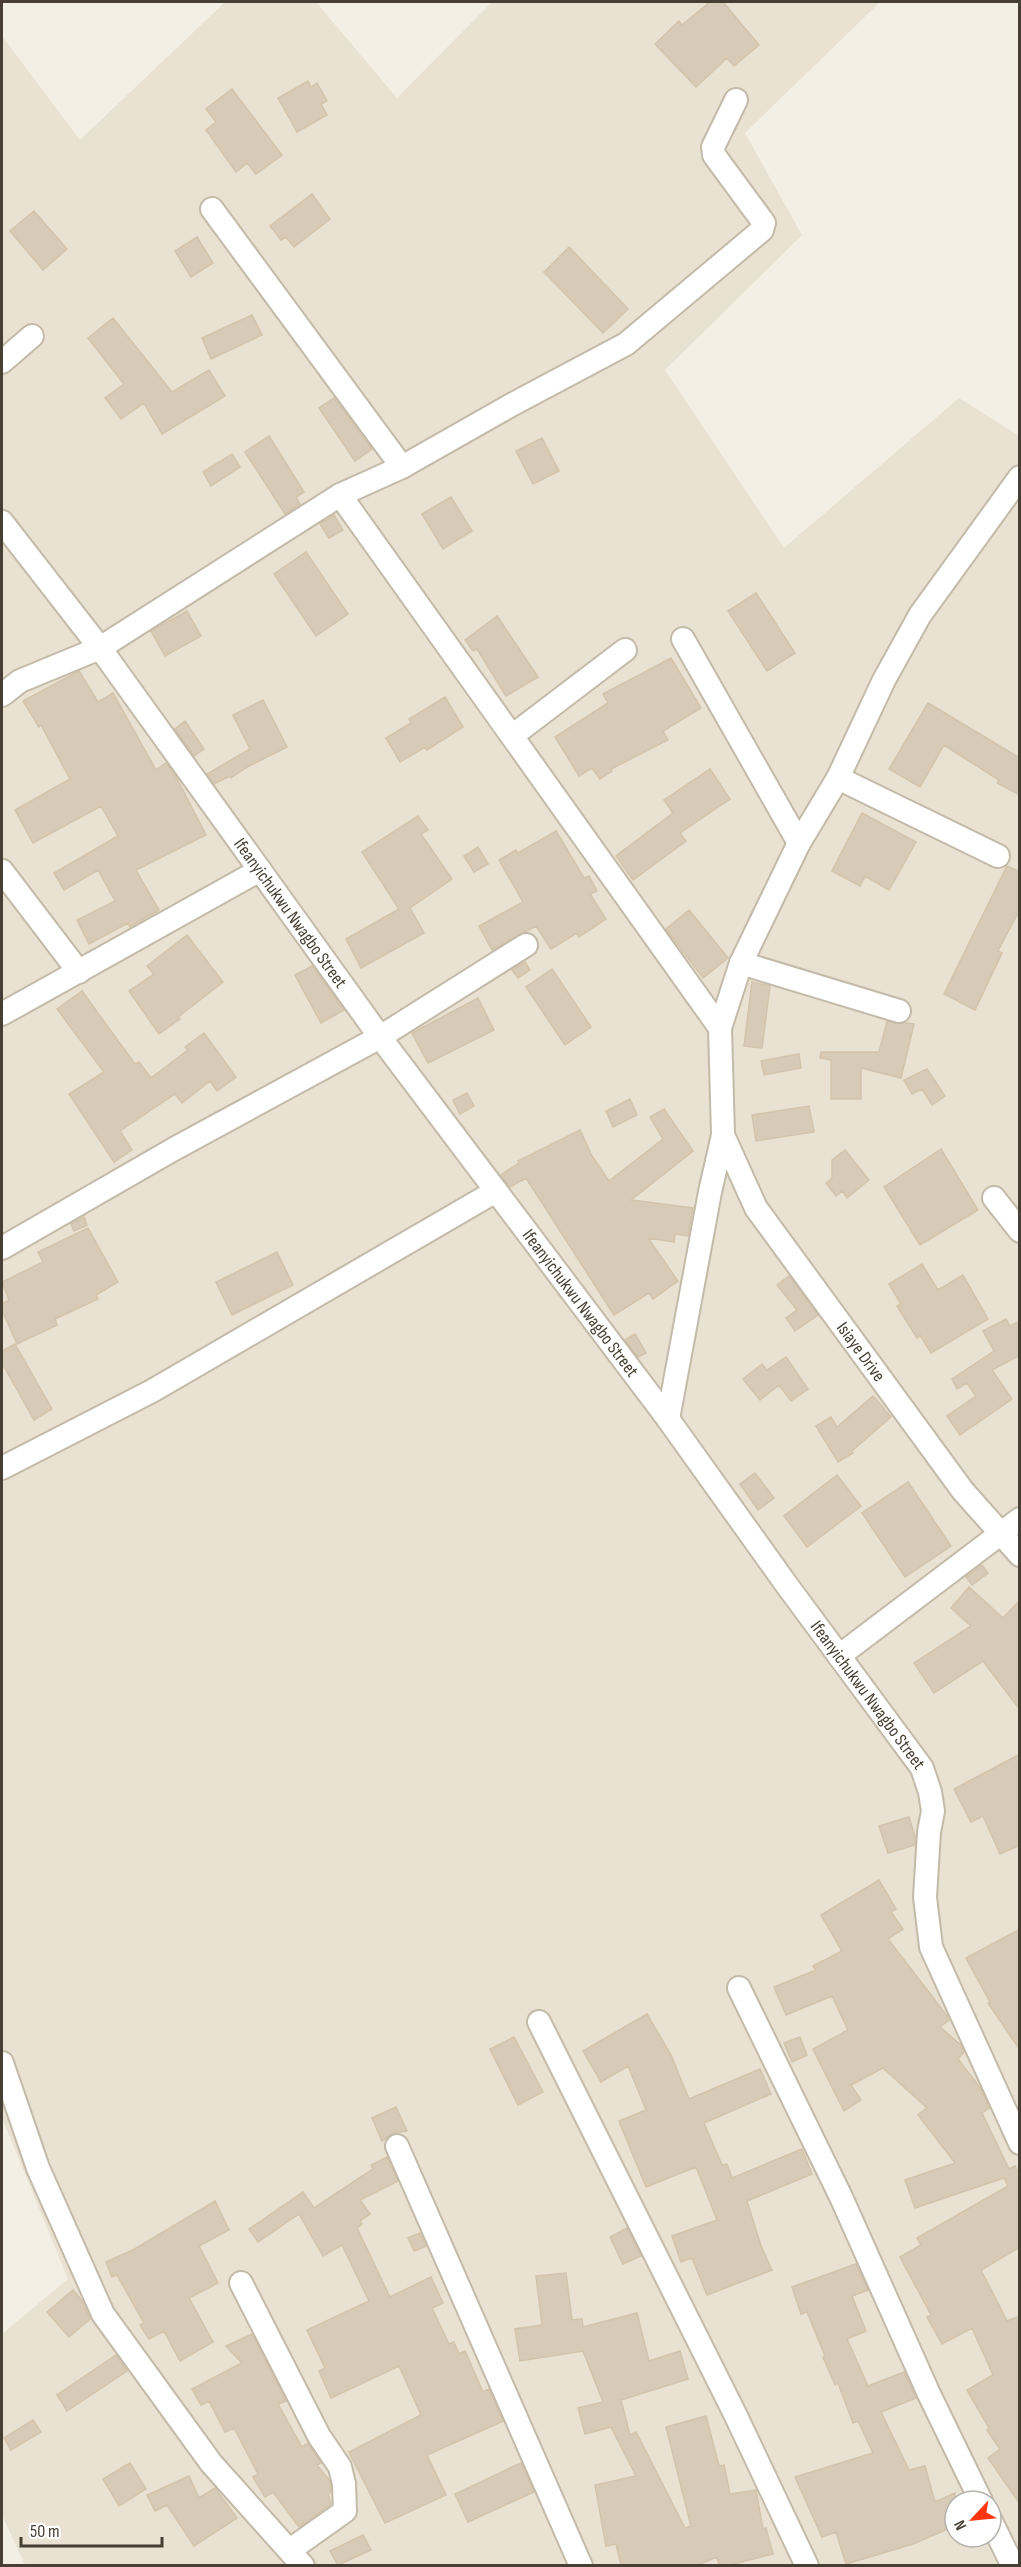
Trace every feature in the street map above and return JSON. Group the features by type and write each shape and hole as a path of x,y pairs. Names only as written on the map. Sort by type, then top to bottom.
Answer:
{"street":[{"path":"2,695 20,681 100,648 340,495 402,467 626,344 762,230 764,223 714,155 713,147 736,100"},
{"path":"212,209 402,467"},
{"path":"2,362 32,336"},
{"path":"668,1419 710,1192 723,1135 720,1028 741,963 799,843 838,778 884,680 920,615 1020,477"},
{"path":"340,495 720,1028"},
{"name":"Ifeanyichukwu Nwagbo Street","path":"2,522 100,648 380,1037 668,1419 922,1768 930,1792 933,1811 929,1832 925,1898 931,1947 1020,2143"},
{"path":"683,639 799,843"},
{"path":"512,736 625,650"},
{"path":"838,778 998,856"},
{"path":"2,1014 260,870"},
{"path":"2,871 79,972"},
{"path":"2,1248 174,1149 380,1037 526,945"},
{"path":"741,963 899,1011"},
{"name":"Isiaye Drive","path":"723,1135 756,1208 963,1491 1020,1555"},
{"path":"2,1468 152,1391 496,1191"},
{"path":"994,1198 1020,1231"},
{"path":"839,1656 1020,1519"},
{"path":"739,1988 841,2197 929,2394 975,2489"},
{"path":"539,2022 740,2424 807,2565"},
{"path":"2,2064 38,2168 103,2314 211,2463 297,2558 345,2511 344,2484 340,2467 319,2436 241,2283"},
{"path":"396,2146 581,2565"},
{"path":"1003,2545 1013,2565"}],"shaded area":[{"path":"225,2 316,2 397,98 492,2 880,2 745,133 802,235 665,370 784,548 959,398 1019,436 1019,2565 25,2565 2,2515 2,2334 68,2279 2,2118 2,36 80,140"}],"building":[{"path":"710,2 723,2 759,45 734,66 727,58 696,87 655,44 679,21 682,25"},
{"path":"308,81 311,87 317,83 327,101 321,104 327,115 297,132 278,98"},
{"path":"232,89 282,155 256,174 247,163 236,172 206,130 216,122 206,109"},
{"path":"312,194 330,219 294,247 286,237 281,240 270,226"},
{"path":"34,211 67,249 43,270 10,231"},
{"path":"197,237 213,263 191,277 175,251"},
{"path":"569,247 628,309 603,333 544,272"},
{"path":"252,315 262,335 211,359 202,338"},
{"path":"113,318 172,392 209,370 225,396 162,434 144,403 121,419 105,398 124,384 88,338"},
{"path":"334,398 372,449 355,461 319,408"},
{"path":"269,436 304,492 296,497 300,504 285,514 245,452"},
{"path":"542,438 559,471 533,484 516,451"},
{"path":"232,454 240,467 211,486 203,472"},
{"path":"451,497 472,531 443,549 422,514"},
{"path":"334,515 343,530 329,538 320,524"},
{"path":"306,552 348,614 316,636 274,574"},
{"path":"756,593 795,653 767,671 728,611"},
{"path":"187,611 201,636 165,656 151,631"},
{"path":"497,616 538,677 506,696 477,649 473,651 465,640"},
{"path":"671,658 701,708 663,731 668,740 611,769 612,771 600,779 592,768 579,776 555,737 608,703 603,694"},
{"path":"79,671 98,702 113,693 156,770 166,763 176,777 206,835 136,870 159,910 130,927 128,923 89,944 77,920 115,901 98,870 64,890 54,873 118,836 101,806 33,843 15,810 70,779 41,725 39,727 23,701"},
{"path":"445,697 463,727 427,750 425,747 400,762 386,738 411,723 409,719"},
{"path":"263,700 287,747 231,778 230,776 214,784 207,774 250,749 233,715"},
{"path":"928,703 1020,758 1020,795 997,783 999,780 944,745 920,787 889,769"},
{"path":"185,721 204,749 194,756 175,729"},
{"path":"710,769 730,799 680,833 686,841 633,880 616,856 673,813 664,800"},
{"path":"862,813 916,842 889,890 865,876 860,886 832,871"},
{"path":"418,816 428,830 421,834 452,879 410,908 424,933 361,968 346,939 399,909 362,852"},
{"path":"556,831 584,878 589,876 597,891 590,894 606,919 579,937 577,933 551,949 536,926 492,950 479,926 523,902 499,860 516,850 518,853"},
{"path":"478,847 488,864 474,872 464,856"},
{"path":"1007,866 1020,872 1020,909 998,951 1002,953 975,1010 944,994"},
{"path":"689,910 728,958 703,978 666,929"},
{"path":"187,935 223,982 159,1034 129,991 154,974 147,966"},
{"path":"525,962 530,970 518,978 512,970"},
{"path":"312,966 344,1010 321,1023 295,975"},
{"path":"552,969 591,1027 565,1045 526,987"},
{"path":"752,982 770,986 762,1048 744,1046"},
{"path":"82,991 135,1064 139,1062 151,1078 188,1050 185,1047 204,1033 236,1077 217,1091 210,1081 182,1103 175,1094 120,1131 132,1150 114,1162 69,1094 104,1072 57,1009"},
{"path":"478,998 494,1030 428,1063 412,1033"},
{"path":"887,1021 914,1024 901,1078 861,1068 861,1099 831,1099 831,1060 820,1058 821,1052 879,1052"},
{"path":"799,1054 801,1068 764,1075 761,1061"},
{"path":"927,1069 945,1096 932,1105 922,1089 912,1094 904,1080"},
{"path":"467,1093 474,1106 460,1114 453,1100"},
{"path":"630,1099 637,1115 613,1127 606,1111"},
{"path":"809,1106 814,1132 756,1141 752,1115"},
{"path":"664,1109 693,1151 631,1200 693,1208 688,1236 675,1234 674,1242 648,1238 678,1281 653,1299 649,1293 614,1315 526,1178 510,1187 501,1175 519,1163 518,1161 580,1130 592,1156 609,1181 663,1139 650,1117"},
{"path":"941,1149 978,1210 920,1245 884,1187"},
{"path":"845,1150 869,1180 847,1198 842,1191 836,1196 826,1183 832,1178 832,1160"},
{"path":"84,1217 87,1225 74,1231 71,1224"},
{"path":"88,1228 118,1282 96,1295 98,1299 55,1319 57,1325 17,1344 2,1310 2,1304 9,1300 2,1282 43,1262 38,1252"},
{"path":"277,1252 293,1285 232,1315 216,1282"},
{"path":"922,1264 938,1290 963,1275 988,1319 931,1353 920,1335 917,1338 897,1306 901,1304 889,1284"},
{"path":"789,1276 818,1315 795,1331 786,1318 797,1310 777,1285"},
{"path":"1006,1319 1010,1326 1020,1321 1020,1355 992,1370 1012,1399 960,1435 947,1416 976,1396 967,1383 957,1389 952,1379 994,1351 983,1331"},
{"path":"635,1334 646,1353 638,1357 625,1340"},
{"path":"15,1344 52,1409 34,1420 2,1363 2,1351"},
{"path":"786,1357 808,1389 791,1401 779,1385 760,1400 743,1379 762,1364 767,1370"},
{"path":"873,1396 891,1417 852,1451 853,1453 838,1462 816,1426 831,1417 837,1427"},
{"path":"755,1473 774,1498 758,1510 740,1484"},
{"path":"837,1475 861,1506 807,1547 784,1516"},
{"path":"908,1482 951,1546 905,1577 862,1513"},
{"path":"982,1565 988,1573 972,1585 966,1577"},
{"path":"969,1587 1003,1618 1020,1600 1020,1710 983,1661 934,1693 914,1663 971,1626 951,1608"},
{"path":"1020,1754 1020,1845 1000,1854 983,1816 971,1822 954,1789"},
{"path":"909,1817 915,1836 915,1845 888,1853 879,1826"},
{"path":"879,1880 896,1909 891,1912 903,1929 888,1939 948,2017 949,2020 940,2027 961,2045 964,2052 958,2059 981,2089 989,2108 982,2113 1009,2169 1015,2166 1020,2176 1020,2247 981,2270 1007,2321 1020,2316 1020,2504 988,2458 1000,2449 987,2430 989,2428 967,2390 993,2375 972,2328 942,2344 927,2317 931,2315 900,2257 921,2245 917,2238 1008,2186 1004,2178 915,2208 905,2180 955,2163 918,2115 927,2108 883,2068 851,2085 861,2100 844,2111 813,2049 848,2030 832,1996 786,2015 774,1987 816,1970 813,1966 842,1951 821,1915"},
{"path":"1020,1929 1020,2050 988,2003 990,2002 966,1958"},
{"path":"647,2014 671,2055 689,2099 760,2069 771,2094 704,2123 722,2165 727,2164 732,2178 802,2149 812,2174 747,2201 761,2246 772,2270 707,2295 692,2258 681,2262 672,2236 717,2220 696,2167 646,2187 619,2121 646,2110 628,2066 601,2082 583,2051"},
{"path":"514,2037 543,2092 518,2105 490,2049"},
{"path":"800,2037 807,2055 792,2062 784,2043"},
{"path":"396,2107 407,2131 392,2133 382,2141 372,2118"},
{"path":"387,2157 398,2181 360,2200 370,2214 360,2221 362,2224 357,2228 390,2297 431,2277 443,2303 432,2308 449,2344 454,2342 459,2354 465,2351 483,2392 489,2389 503,2421 427,2455 446,2495 385,2523 349,2452 421,2415 399,2366 331,2398 319,2371 325,2368 307,2330 369,2301 342,2245 323,2256 299,2214 258,2242 249,2229 303,2192 314,2208 373,2169 371,2165"},
{"path":"215,2201 229,2230 199,2246 218,2283 189,2298 213,2342 180,2361 164,2331 149,2339 140,2325 144,2323 117,2275 112,2277 106,2262 133,2250"},
{"path":"627,2228 641,2256 623,2264 610,2237"},
{"path":"420,2233 426,2246 414,2251 408,2238"},
{"path":"856,2264 868,2290 852,2296 866,2331 847,2339 868,2386 904,2372 916,2398 881,2412 909,2470 925,2466 935,2502 943,2498 943,2531 913,2544 846,2564 836,2532 822,2537 795,2477 873,2453 858,2421 853,2423 838,2383 835,2385 823,2357 825,2356 807,2312 801,2314 792,2287"},
{"path":"566,2273 572,2320 582,2319 583,2327 637,2313 649,2361 680,2351 688,2379 621,2400 630,2435 636,2432 685,2528 691,2526 666,2427 706,2416 719,2466 724,2465 730,2494 756,2490 763,2529 766,2528 773,2554 730,2565 719,2565 717,2557 700,2564 689,2565 621,2565 616,2544 606,2546 595,2485 636,2476 611,2427 585,2434 578,2408 603,2402 583,2351 520,2361 515,2329 542,2325 536,2276"},
{"path":"73,2290 83,2302 90,2319 69,2337 47,2312"},
{"path":"252,2334 286,2401 278,2404 302,2447 308,2443 321,2463 317,2465 330,2481 331,2492 328,2494 331,2504 299,2527 273,2492 265,2497 253,2477 258,2474 234,2428 225,2432 209,2401 201,2405 192,2389 242,2363 226,2346"},
{"path":"116,2355 127,2371 67,2411 57,2395"},
{"path":"33,2420 41,2432 11,2450 4,2438"},
{"path":"130,2463 146,2489 119,2506 103,2479"},
{"path":"521,2463 534,2492 468,2522 455,2494"},
{"path":"189,2476 199,2498 215,2488 237,2518 194,2546 167,2505 155,2511 147,2495"},
{"path":"363,2535 371,2550 338,2565 330,2551"}]}
